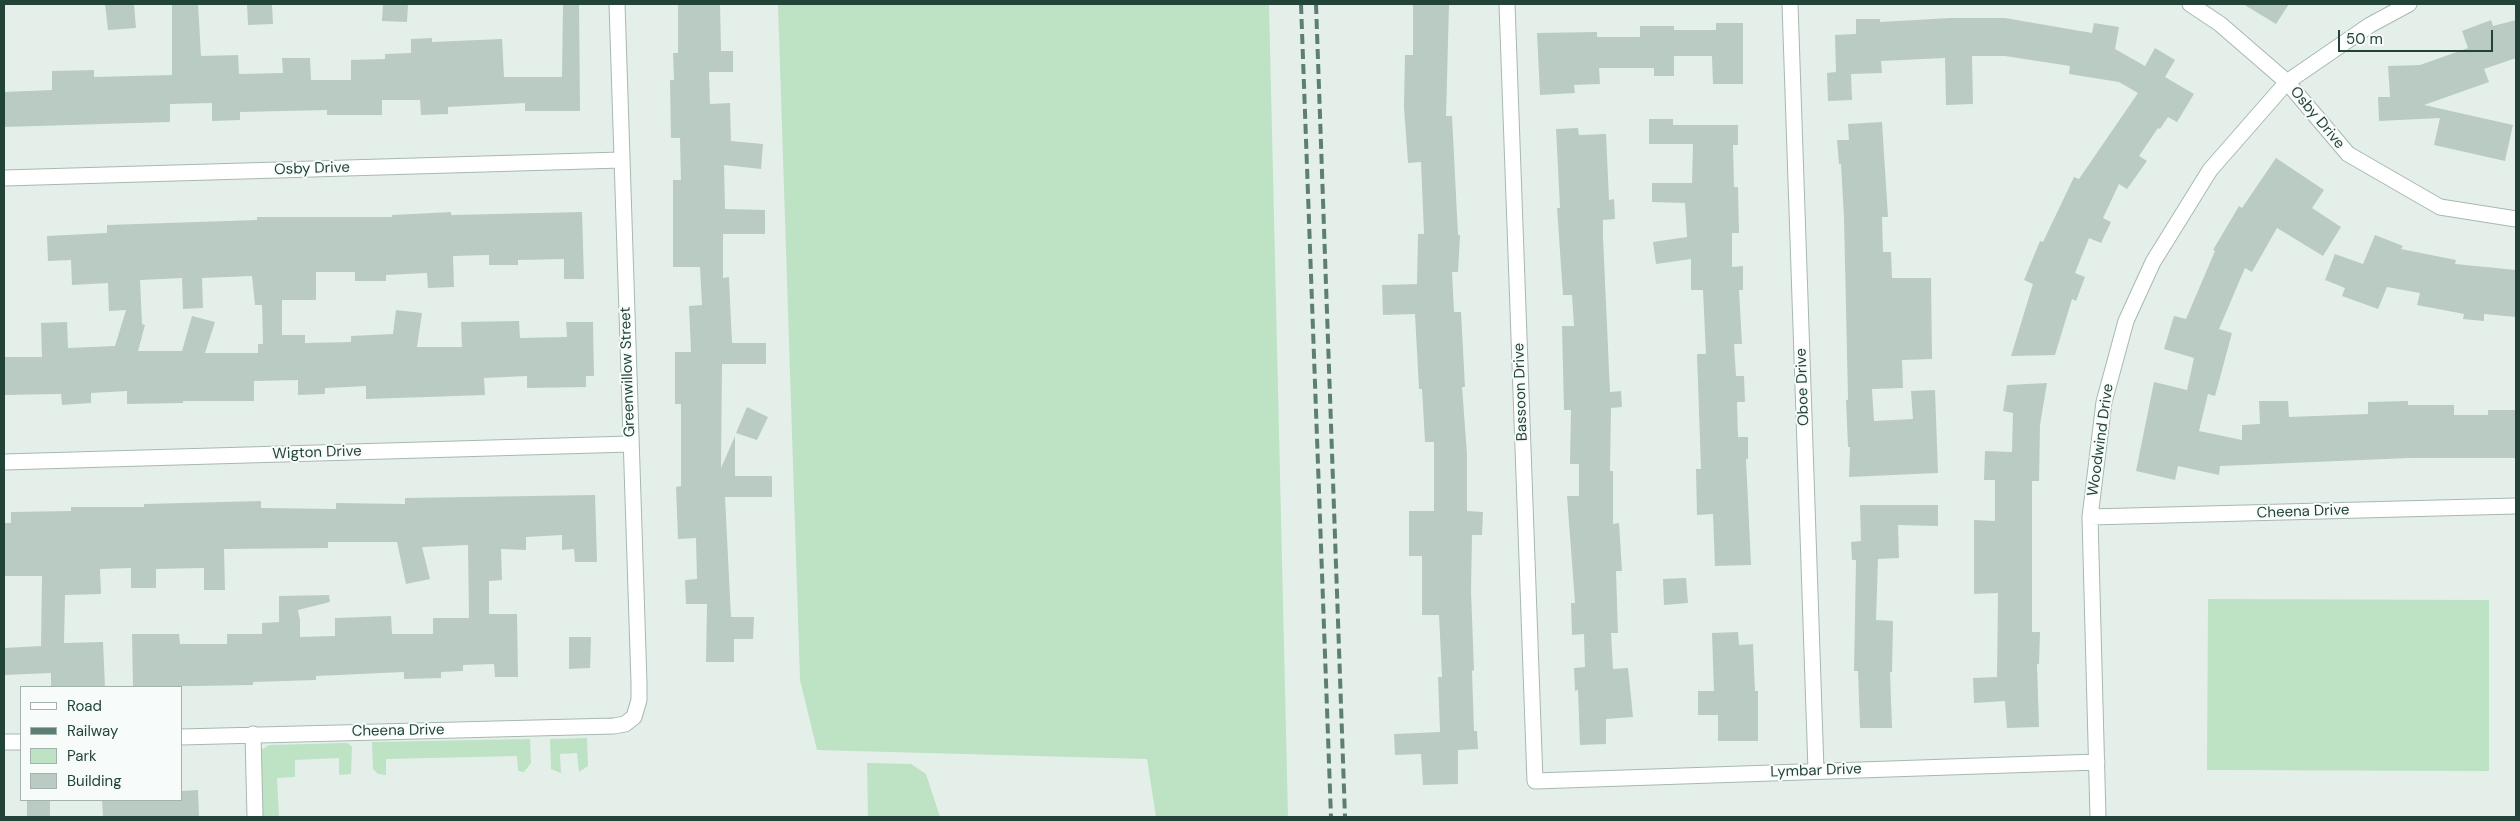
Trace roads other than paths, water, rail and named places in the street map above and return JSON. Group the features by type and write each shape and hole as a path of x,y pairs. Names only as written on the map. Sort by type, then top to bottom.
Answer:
{"street":[{"name":"Greenwillow Street","path":"614,726 625,724 634,717 639,700 617,4"},
{"name":"Bassoon Drive","path":"1507,4 1535,781"},
{"name":"Oboe Drive","path":"1790,4 1816,770"},
{"name":"Osby Drive","path":"2190,4 2220,24 2287,82 2348,154 2440,207 2516,219"},
{"name":"Woodwind Drive","path":"2098,817 2090,517 2104,402 2126,321 2153,262 2210,170 2287,82 2370,25 2409,4"},
{"name":"Osby Drive","path":"4,178 621,160"},
{"name":"Wigton Drive","path":"4,462 630,444"},
{"name":"Cheena Drive","path":"2090,517 2516,506"},
{"name":"Cheena Drive","path":"182,737 614,726"},
{"path":"253,734 255,817"},
{"path":"4,742 20,742"},
{"name":"Lymbar Drive","path":"1535,781 2097,762"}],"railway":[{"path":"1301,4 1331,817"},
{"path":"1316,4 1345,817"}]}
